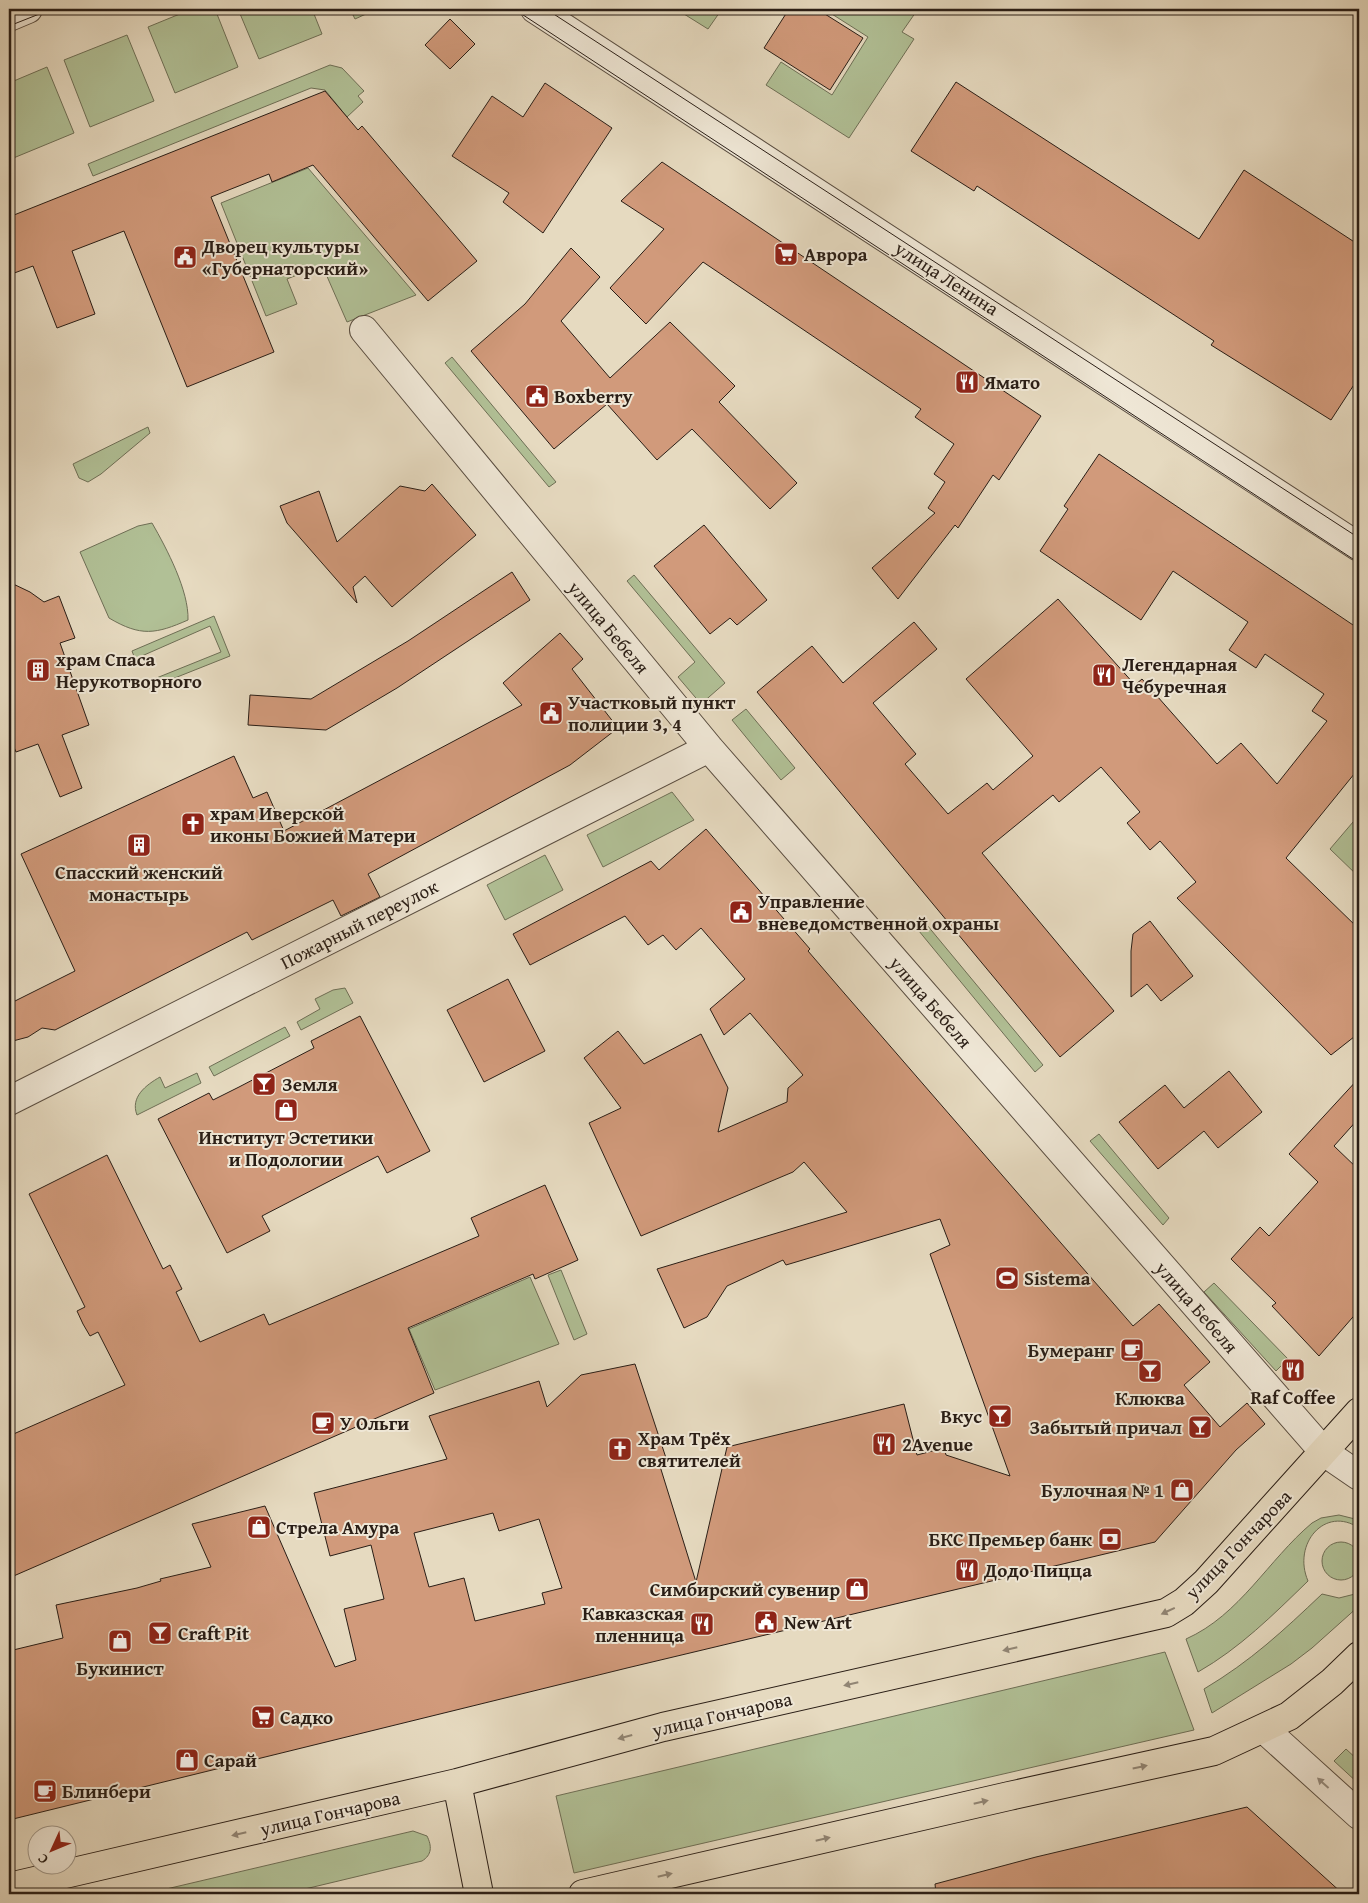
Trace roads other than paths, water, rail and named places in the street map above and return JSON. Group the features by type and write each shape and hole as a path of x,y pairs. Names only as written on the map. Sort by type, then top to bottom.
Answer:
{"main road":[{"name":"улица Гончарова","path":"9,1887 457,1783 663,1727 1166,1613 1184,1602 1206,1582 1359,1412"},
{"path":"583,1894 1214,1751 1264,1729 1305,1704 1359,1656"},
{"path":"457,1783 479,1894"}],"street":[{"path":"9,17 28,9"},
{"name":"улица Ленина","path":"535,9 1359,547"},
{"name":"улица Бебеля","path":"364,330 709,748 1324,1452 1359,1476"},
{"name":"Пожарный переулок","path":"9,1101 709,748"},
{"path":"1264,1729 1359,1815"}],"tram line":[{"path":"9,11 15,9"},
{"path":"9,26 52,9"},
{"path":"514,9 1359,563"},
{"path":"546,9 1359,538"}],"place":[{"name":"Аврора","path":"786,254"},
{"name":"Дворец культуры «Губернаторский»","path":"185,257"},
{"name":"Ямато","path":"967,382"},
{"name":"Boxberry","path":"537,396"},
{"name":"xрам Спаса Нерукотворного","path":"38,670"},
{"name":"Легендарная Чебуречная","path":"1104,675"},
{"name":"Участковый пункт полиции 3, 4","path":"551,713"},
{"name":"храм Иверской иконы Божией Матери","path":"193,824"},
{"name":"Спасский женский монастырь","path":"139,845"},
{"name":"Управление вневедомственной охраны","path":"741,912"},
{"name":"Земля","path":"264,1084"},
{"name":"Институт Эстетики и Подологии","path":"286,1110"},
{"name":"Sistema","path":"1007,1278"},
{"name":"Бумеранг","path":"1132,1350"},
{"name":"Raf Coffee","path":"1293,1370"},
{"name":"Клюква","path":"1150,1371"},
{"name":"Вкус","path":"1000,1416"},
{"name":"У Ольги","path":"323,1423"},
{"name":"Забытый причал","path":"1200,1427"},
{"name":"2Avenue","path":"884,1444"},
{"name":"Храм Трёх святителей","path":"620,1449"},
{"name":"Булочная № 1","path":"1182,1490"},
{"name":"Стрела Амура","path":"259,1527"},
{"name":"БКС Премьер банк","path":"1110,1539"},
{"name":"Додо Пицца","path":"967,1570"},
{"name":"Симбирский сувенир","path":"857,1589"},
{"name":"New Art","path":"766,1622"},
{"name":"Кавказская пленница","path":"702,1624"},
{"name":"Craft Pit","path":"160,1633"},
{"name":"Букинист","path":"120,1641"},
{"name":"Садко","path":"263,1717"},
{"name":"Сарай","path":"187,1760"},
{"name":"Блинбери","path":"45,1791"}]}
